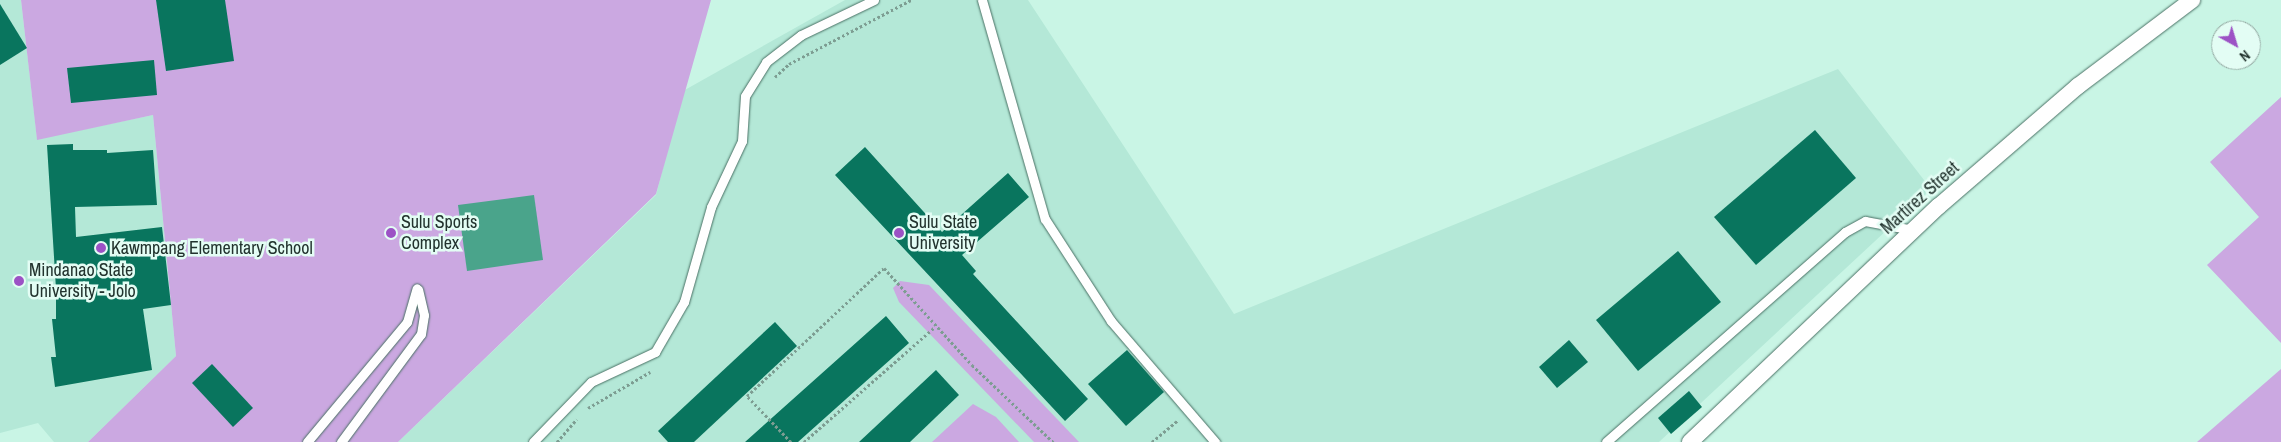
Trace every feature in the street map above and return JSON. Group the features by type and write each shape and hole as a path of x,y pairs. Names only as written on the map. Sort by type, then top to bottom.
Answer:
{"street":[{"name":"Martirez Street","path":"1690,442 1914,230 2078,86 2192,0"}],"lane":[{"path":"533,442 591,382 655,352 684,302 711,207 742,141 745,96 766,62 801,34 874,0"},
{"path":"982,0 1045,219 1111,321 1215,442"},
{"path":"1606,442 1845,232 1865,221 1914,230"},
{"path":"307,442 407,322 417,288 424,315 421,334 341,442"}],"path":[{"path":"791,442 748,396 884,268 935,327 1053,442"},
{"path":"804,442 935,327"},
{"path":"1152,442 1189,410"}],"shaded area":[{"name":"Kawmpang Elementary School","path":"0,0 21,0 37,139 153,115 176,356 88,442 54,442 38,423 0,433"},
{"name":"Sulu Sports Complex","path":"21,0 711,0 656,194 398,442 88,442 176,356 153,115 37,140"},
{"name":"Sulu State University","path":"845,0 1028,0 1234,314 1838,69 1931,189 1659,442 398,442 656,195 683,91"},
{"path":"2281,97 2281,343 2207,265 2259,217 2210,162"},
{"path":"534,195 543,260 467,271 458,205"},
{"path":"900,281 929,285 1079,442 1034,442 899,302 893,288"},
{"path":"2281,369 2281,442 2197,442"},
{"path":"973,404 996,417 1019,442 932,442"}],"building":[{"path":"156,0 225,0 234,61 166,71"},
{"path":"0,4 27,48 0,65"},
{"path":"154,60 157,95 71,103 67,68"},
{"path":"1815,130 1856,178 1756,265 1714,217"},
{"path":"73,144 73,150 107,150 107,153 153,150 157,205 75,207 76,237 162,227 171,305 143,309 152,370 55,387 51,357 56,357 52,319 56,319 56,289 47,145"},
{"path":"865,147 942,232 1008,173 1029,197 962,255 976,271 973,274 1088,399 1065,421 835,175"},
{"path":"1678,251 1721,302 1638,371 1596,320"},
{"path":"886,316 909,343 798,442 745,442"},
{"path":"775,322 797,346 694,442 668,442 658,431"},
{"path":"1569,340 1588,362 1557,388 1539,367"},
{"path":"1127,350 1164,392 1126,426 1088,384"},
{"path":"212,364 253,408 233,427 192,383"},
{"path":"936,370 959,395 910,442 859,442"},
{"path":"1689,391 1702,407 1671,434 1658,418"}],"place":[{"name":"Sulu Sports Complex","path":"391,233"},
{"name":"Sulu State University","path":"899,233"},
{"name":"Kawmpang Elementary School","path":"101,248"},
{"name":"Mindanao State University - Jolo","path":"19,281"}]}
